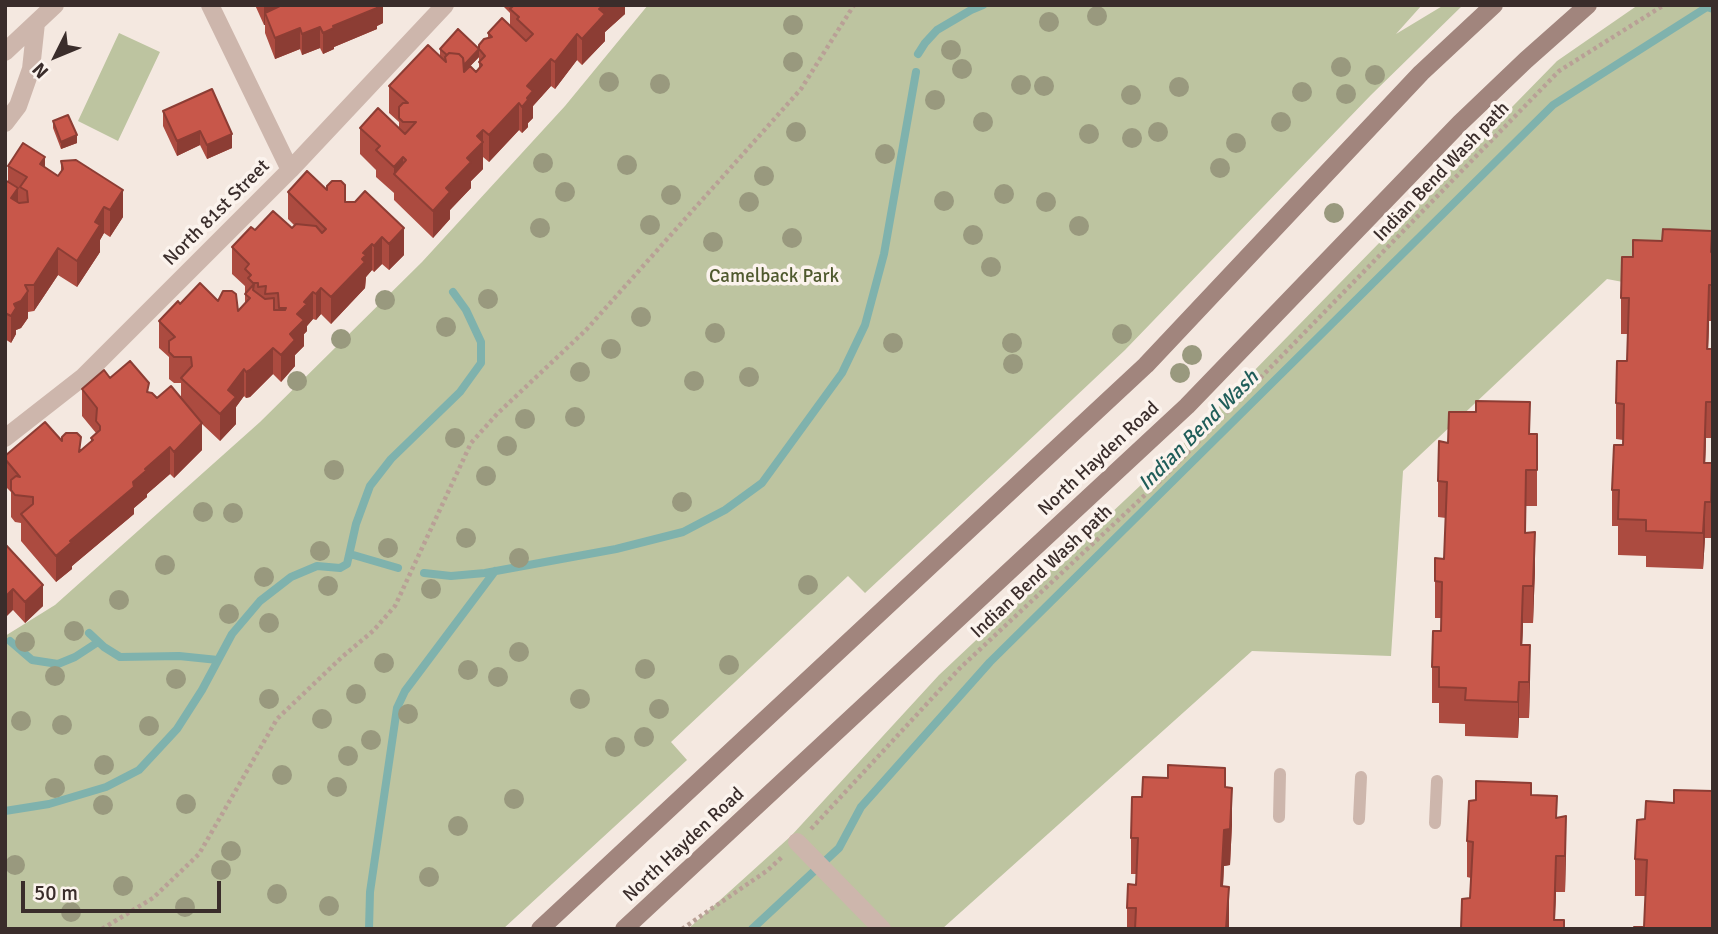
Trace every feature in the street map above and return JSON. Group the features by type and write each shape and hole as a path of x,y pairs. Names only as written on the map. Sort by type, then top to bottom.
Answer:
{"main road":[{"name":"North Hayden Road","path":"540,929 1146,365 1421,74 1494,5"},
{"name":"North Hayden Road","path":"624,929 1187,406 1460,124 1588,5"}],"street":[{"path":"5,52 55,5"},
{"path":"210,5 290,170"},
{"name":"North 81st Street","path":"5,438 83,377 290,170 445,5"},
{"path":"5,123 18,106 31,69 36,23"},
{"path":"797,842 882,929"}],"lane":[{"path":"1279,817 1280,774"},
{"path":"1359,819 1361,778"},
{"path":"1435,823 1437,780"}],"path":[{"path":"102,929 153,898 199,853 277,719 373,631 395,606 471,443 497,414 586,330 802,89 854,5"},
{"name":"Indian Bend Wash path","path":"682,929 768,870 825,817 960,668 1161,480 1559,71 1664,5"}],"green space":[{"name":"Camelback Park","path":"648,5 1422,5 1396,34 1444,5 1463,5 1371,95 1125,350 1006,462 865,593 848,576 671,742 687,760 503,929 5,929 5,636 55,605 260,422 422,262 565,106"},
{"path":"1638,5 1713,5 1713,299 1607,279 1403,471 1391,656 1252,651 942,929 688,929 791,836 939,675 1159,468 1557,61"},
{"path":"119,33 160,52 118,141 78,121"}],"building":[{"path":"282,5 377,5 377,8 333,26 334,28 323,33 320,27 302,34 300,28 275,38 265,13"},
{"path":"514,5 604,5 599,9 605,14 582,39 577,34 555,62 551,59 527,86 533,91 522,107 519,103 489,135 483,130 477,136 483,142 467,158 471,162 446,188 450,192 433,211 394,174 406,160 403,157 394,167 376,150 380,146 360,128 378,108 405,134 416,122 403,122 399,118 399,107 408,103 389,86 428,45 446,62 445,57 449,53 459,54 463,58 464,72 470,66 476,72 482,65 479,62 485,56 479,45 484,39 492,37 488,33 502,18 526,41 533,34 510,9"},
{"path":"458,29 479,49 464,65 459,54 447,55 440,49"},
{"path":"212,89 232,134 207,145 200,131 177,141 163,111"},
{"path":"68,115 77,135 61,142 53,121"},
{"path":"23,143 45,157 40,164 58,176 63,169 61,161 76,160 123,190 110,210 104,207 95,222 100,225 77,261 58,248 34,285 25,285 28,291 21,301 14,304 16,308 11,316 5,313 5,180 18,188 11,198 19,203 28,202 27,191 20,187 27,177 8,166"},
{"path":"307,171 327,190 332,181 341,181 345,185 345,202 355,202 365,191 404,228 389,244 382,237 374,246 372,244 363,253 366,255 362,259 365,262 331,297 321,288 316,294 313,292 304,302 307,304 297,314 304,320 290,334 295,340 281,355 273,348 250,370 246,372 244,369 228,390 236,397 220,414 181,378 192,366 191,357 174,357 169,352 169,341 175,337 159,321 200,283 218,301 223,291 232,291 236,294 238,311 250,298 245,294 254,284 253,290 265,299 274,298 274,310 285,310 286,308 279,308 278,293 265,294 266,286 258,287 258,283 253,283 248,278 251,275 245,269 249,264 232,247 251,227 255,230 273,211 292,228 296,224 316,226 322,233 326,229 288,192"},
{"path":"1663,229 1712,231 1713,285 1709,285 1707,349 1713,349 1713,402 1706,402 1704,463 1712,463 1711,502 1705,502 1703,533 1646,531 1646,520 1618,519 1619,490 1612,490 1614,445 1623,445 1624,404 1616,403 1617,361 1627,361 1629,298 1621,298 1622,257 1633,257 1633,240 1662,241"},
{"path":"130,361 149,383 147,392 157,398 171,386 202,423 174,452 170,447 145,469 147,470 133,482 134,487 56,556 21,514 33,504 33,497 15,495 11,490 11,480 16,476 20,477 5,456 45,422 62,441 66,433 77,433 81,437 79,452 100,430 96,421 97,408 82,389 104,370 110,378"},
{"path":"1476,401 1530,402 1529,434 1537,434 1537,470 1526,470 1525,533 1535,532 1533,586 1523,586 1521,645 1530,645 1529,682 1519,682 1518,702 1465,700 1466,688 1439,687 1439,667 1432,667 1433,631 1441,631 1442,582 1435,581 1435,558 1444,559 1447,482 1438,481 1439,441 1448,443 1449,412 1476,412"},
{"path":"5,544 43,585 25,602 13,589 5,597"},
{"path":"1168,765 1225,768 1225,787 1232,788 1230,829 1224,830 1221,886 1229,887 1226,929 1135,929 1136,908 1127,908 1128,884 1136,885 1138,838 1131,838 1132,797 1142,797 1143,777 1168,778"},
{"path":"1476,781 1531,783 1531,795 1557,796 1556,818 1566,816 1565,856 1556,856 1554,920 1564,920 1564,929 1461,929 1462,899 1470,898 1473,842 1467,841 1469,801 1476,800"},
{"path":"1674,790 1713,791 1713,929 1634,929 1644,927 1647,860 1635,859 1637,820 1645,819 1646,801 1674,803"}],"waterway":[{"path":"918,54 937,30 983,5"},
{"name":"Indian Bend Wash","path":"752,929 839,848 861,807 990,662 1553,105 1707,7 1713,9"},
{"path":"424,573 451,576 485,573 616,549 683,532 725,510 762,483 842,373 865,325 884,254 916,72"},
{"path":"5,811 49,804 106,787 139,770 177,729 232,634 260,601 291,577 317,566 340,568 347,564 356,524 370,486 391,459 460,392 481,363 481,342 466,310 453,292"},
{"path":"350,554 398,568"},
{"path":"369,929 370,892 397,708 405,691 495,571"},
{"path":"89,633 120,657 179,656 218,660"},
{"path":"10,641 32,660 58,664 98,642"}]}
